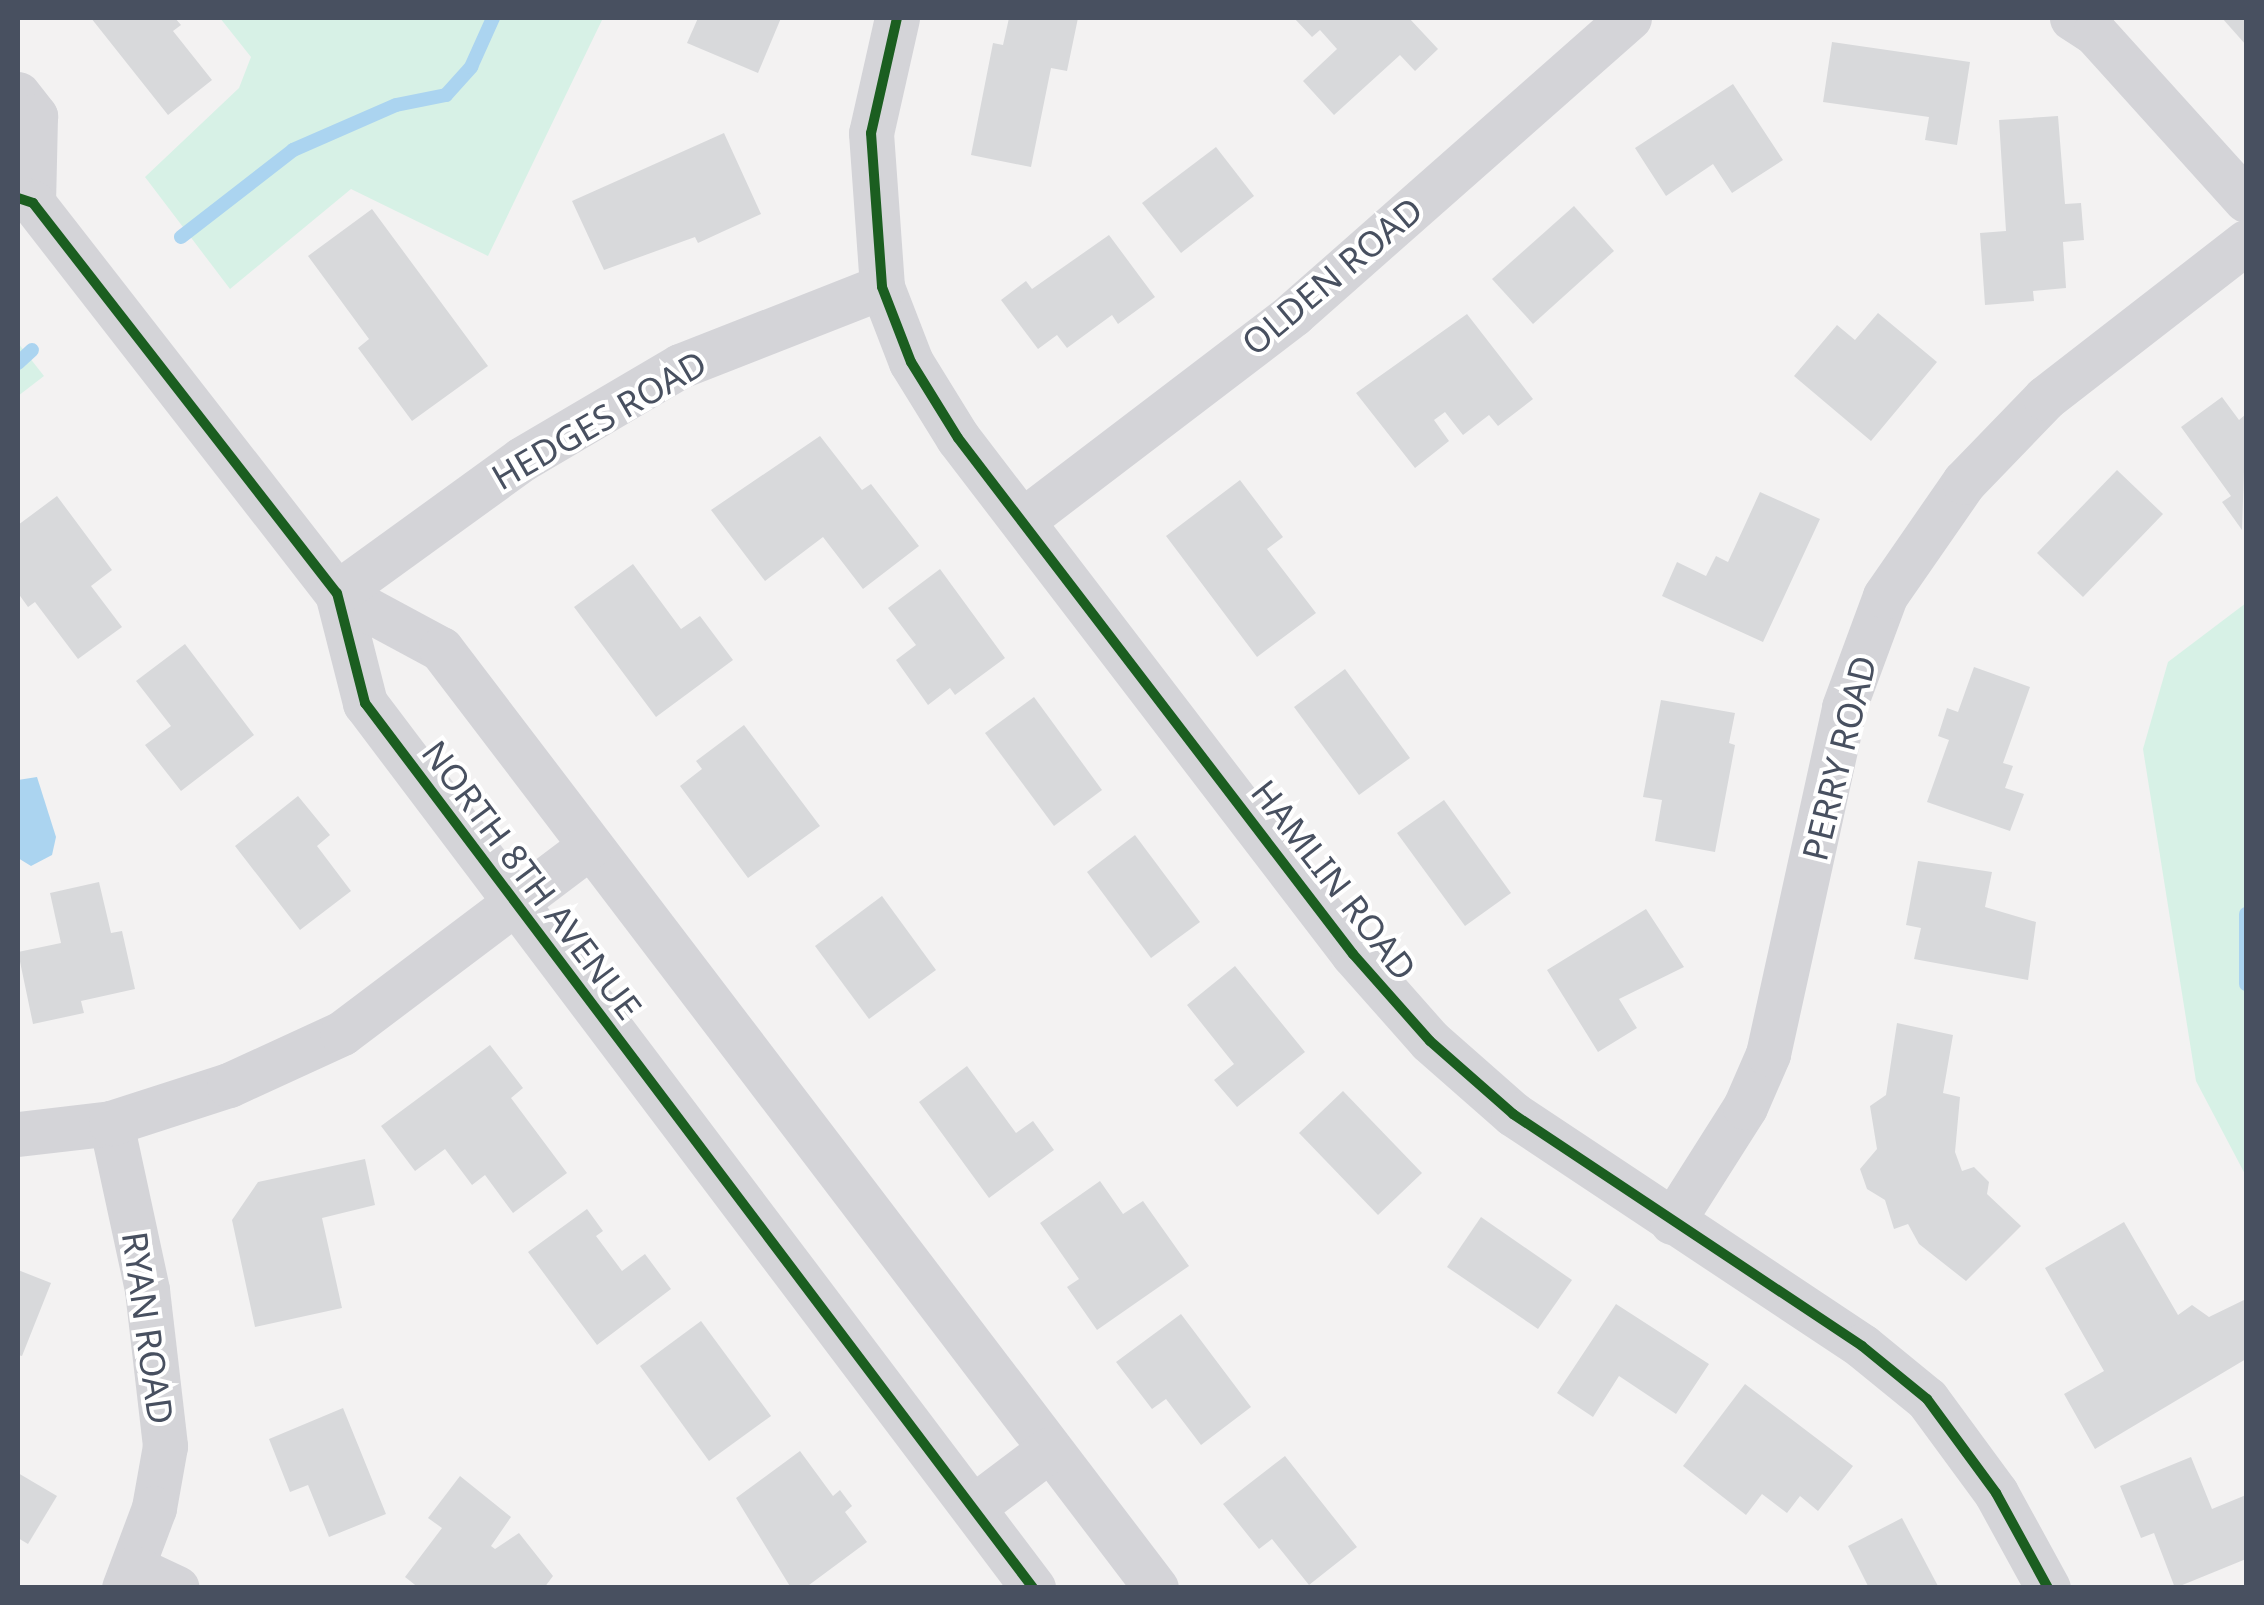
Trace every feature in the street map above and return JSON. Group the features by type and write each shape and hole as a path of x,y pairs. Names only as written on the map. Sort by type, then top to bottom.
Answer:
{"street":[{"name":"HAMLIN ROAD","path":"897,18 871,133 882,288 910,362 1023,520 1352,954 1430,1041 1514,1114 1862,1346 1927,1398 1996,1493 2048,1588"},
{"name":"OLDEN ROAD","path":"1023,520 1293,314 1629,18"},
{"path":"2072,18 2096,33 2246,200"},
{"name":"NORTH 8TH AVENUE","path":"18,94 35,116 23,205 337,593 441,648 1156,1588"},
{"name":"PERRY ROAD","path":"1672,1222 1745,1107 1768,1054 1844,706 1885,596 1964,482 2044,398 2246,242"},
{"name":"HEDGES ROAD","path":"337,593 522,459 680,366 882,288"},
{"name":"NORTH 8TH AVENUE","path":"337,593 364,703 1033,1588"},
{"path":"18,1134 111,1123 229,1085 342,1033 590,846"},
{"name":"RYAN ROAD","path":"111,1123 148,1290 165,1446 129,1578"},
{"path":"973,1508 1050,1449"},
{"path":"129,1578 177,1588"}],"green space":[{"path":"220,18 603,18 488,256 351,189 230,289 145,177 239,88 251,57"},
{"path":"18,343 44,376 18,396"},
{"path":"2246,603 2246,1176 2196,1081 2143,749 2168,662"}],"water":[{"path":"37,777 56,837 52,855 31,866 18,858 18,780"}],"building":[{"path":"91,18 175,18 181,25 173,31 212,80 168,115"},
{"path":"698,18 781,18 758,73 687,43"},
{"path":"1009,18 1078,18 1067,71 1051,68 1031,167 971,155 993,43 1003,45"},
{"path":"1294,18 1409,18 1438,49 1415,71 1400,55 1334,115 1303,81 1337,49 1320,30 1312,37"},
{"path":"2222,18 2246,18 2246,45"},
{"path":"1832,42 1970,62 1957,145 1925,140 1929,117 1823,102"},
{"path":"1733,84 1783,160 1732,193 1713,164 1666,196 1635,148"},
{"path":"2058,116 2065,204 2081,203 2084,240 2063,242 2066,288 2033,291 2034,301 1985,305 1980,233 2006,231 1999,120"},
{"path":"724,133 761,214 698,243 695,237 604,270 572,201"},
{"path":"1216,147 1254,196 1181,253 1142,203"},
{"path":"1574,206 1614,251 1533,324 1492,279"},
{"path":"372,209 488,366 412,421 358,348 369,339 308,256"},
{"path":"1109,235 1155,297 1118,324 1112,315 1067,348 1057,335 1038,349 1001,300 1026,281 1032,289"},
{"path":"1878,313 1937,362 1871,441 1794,376 1837,325 1855,340"},
{"path":"1467,314 1533,399 1498,426 1489,415 1463,435 1445,412 1434,420 1449,441 1415,468 1356,393"},
{"path":"2222,397 2239,420 2246,414 2242,530 2222,502 2231,496 2181,427"},
{"path":"820,436 862,490 871,484 919,546 863,589 823,537 765,581 711,510"},
{"path":"2117,470 2163,514 2083,597 2037,553"},
{"path":"1240,480 1283,537 1267,549 1316,613 1257,657 1166,536"},
{"path":"1760,492 1820,519 1763,642 1662,596 1677,562 1706,576 1716,556 1728,562"},
{"path":"57,496 112,570 91,586 122,627 78,659 35,602 28,607 18,593 18,525"},
{"path":"633,564 681,629 700,616 733,660 656,717 574,607"},
{"path":"940,569 1005,658 955,695 950,688 928,705 896,660 916,645 888,608"},
{"path":"185,644 254,735 181,791 145,745 171,726 136,681"},
{"path":"1974,667 2030,687 2003,763 2013,766 2005,788 2024,794 2010,831 1927,802 1949,740 1938,736 1947,708 1958,712"},
{"path":"1345,669 1410,758 1359,795 1294,707"},
{"path":"1034,697 1102,790 1054,826 985,733"},
{"path":"1661,700 1735,713 1729,743 1735,745 1715,852 1655,841 1662,800 1643,797"},
{"path":"744,725 820,826 748,878 680,786 702,769 696,761"},
{"path":"298,796 330,835 317,846 351,891 300,930 235,846"},
{"path":"1444,800 1511,893 1465,926 1397,833"},
{"path":"1135,835 1200,922 1151,958 1087,872"},
{"path":"1918,861 1992,872 1985,907 2036,922 2028,980 1914,959 1921,928 1906,925"},
{"path":"99,882 111,933 122,931 135,989 81,1001 84,1013 33,1024 18,952 61,943 50,893"},
{"path":"882,896 936,970 869,1019 815,946"},
{"path":"1646,909 1684,967 1619,999 1637,1028 1598,1052 1547,970"},
{"path":"1235,966 1305,1052 1237,1107 1214,1080 1234,1064 1187,1005"},
{"path":"1897,1023 1953,1035 1943,1093 1960,1097 1955,1152 1962,1171 1974,1167 1989,1182 1987,1194 2021,1226 1966,1281 1919,1244 1908,1224 1894,1229 1885,1200 1867,1189 1860,1169 1877,1149 1870,1106 1886,1095"},
{"path":"490,1045 523,1088 511,1098 567,1173 513,1213 485,1175 472,1185 445,1149 415,1171 381,1126"},
{"path":"967,1066 1016,1133 1033,1121 1054,1150 989,1198 919,1102"},
{"path":"1343,1091 1422,1173 1378,1215 1299,1133"},
{"path":"365,1159 375,1205 322,1218 342,1308 255,1327 232,1220 258,1182"},
{"path":"1100,1181 1123,1214 1143,1201 1189,1266 1097,1330 1067,1287 1079,1279 1040,1223"},
{"path":"587,1209 603,1231 596,1236 622,1271 645,1254 671,1289 597,1345 528,1252"},
{"path":"1481,1217 1572,1280 1538,1329 1447,1267"},
{"path":"2124,1222 2178,1315 2192,1305 2209,1317 2246,1299 2246,1359 2095,1449 2064,1394 2104,1371 2045,1268"},
{"path":"18,1270 51,1283 22,1356 18,1355"},
{"path":"1616,1304 1709,1364 1676,1414 1619,1376 1593,1417 1557,1393"},
{"path":"1181,1314 1251,1407 1201,1445 1166,1399 1152,1409 1116,1362"},
{"path":"701,1321 771,1416 709,1461 640,1366"},
{"path":"1745,1384 1853,1466 1818,1511 1800,1496 1787,1513 1762,1494 1746,1515 1683,1466"},
{"path":"343,1408 386,1514 329,1537 308,1485 290,1492 269,1439"},
{"path":"800,1451 833,1496 840,1490 852,1506 845,1512 867,1542 805,1588 791,1588 736,1498"},
{"path":"1285,1456 1357,1547 1309,1585 1272,1539 1259,1549 1223,1504"},
{"path":"2191,1457 2212,1509 2246,1495 2246,1559 2175,1588 2154,1533 2141,1538 2120,1486"},
{"path":"18,1473 57,1496 28,1544 18,1538"},
{"path":"460,1476 511,1517 491,1546 495,1549 519,1533 553,1576 544,1588 419,1588 405,1577 442,1528 428,1518"},
{"path":"1902,1518 1939,1588 1869,1588 1848,1546"}],"waterway":[{"path":"181,237 293,150 396,105 446,95 471,67 493,18"},
{"path":"18,363 32,350"},
{"path":"2246,914 2246,984"}],"cycle path":[{"path":"897,18 871,133 882,287 911,362 958,438 1353,954 1430,1041 1513,1114 1862,1346 1927,1399 1996,1493 2048,1588"},
{"path":"18,198 33,203 337,593 365,703 1033,1588"}]}
